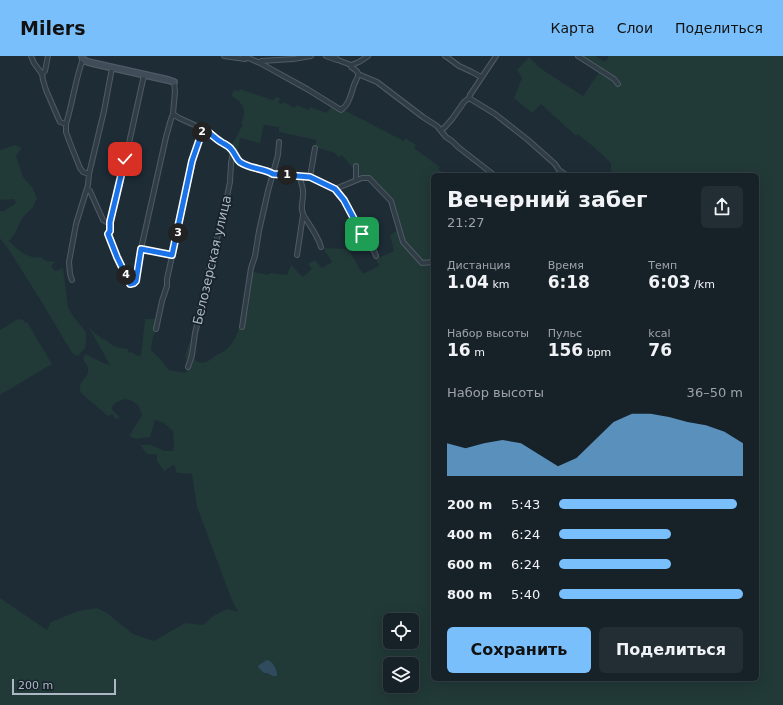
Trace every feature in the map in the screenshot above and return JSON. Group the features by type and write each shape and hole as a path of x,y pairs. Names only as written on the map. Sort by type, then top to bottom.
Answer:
{"street":[{"path":"31,56 42,74 46,90 60,122 66,124"},
{"path":"42,74 45,71 48,56"},
{"path":"224,56 245,59 246,57 260,62 341,110 347,104 358,74"},
{"path":"260,62 312,56"},
{"path":"326,56 351,65 351,67 358,74 376,82 437,126 446,137 491,173"},
{"path":"334,56 338,60"},
{"path":"351,65 368,56"},
{"path":"445,56 459,66 481,78"},
{"path":"441,130 446,127 464,102 469,98 496,56"},
{"path":"578,56 614,79 618,84"},
{"path":"89,174 83,172 80,168 66,132 66,124 83,57 84,60 92,63 168,80 174,82 175,91 173,114 166,137 134,283 130,284 128,281 108,234 110,231 110,222 144,75"},
{"path":"72,280 69,262 76,224 87,189 112,68"},
{"path":"469,98 495,114 528,140 563,173"},
{"path":"173,114 184,121 210,132 219,141 230,147 238,161 241,163 273,174 310,177 335,189 344,200 364,239 374,251 376,256"},
{"path":"156,328 167,286 167,279 192,161 203,129"},
{"path":"242,327 251,268 278,155 279,142"},
{"path":"310,177 315,148"},
{"name":"Белозерская улица","path":"188,367 192,355 194,333 203,299 207,291 207,281 212,256 230,182 233,152"},
{"path":"356,166 356,180"},
{"path":"300,176 303,189 301,207 303,216 319,242 320,247"},
{"path":"335,189 365,177 369,178 392,203 393,213 403,242 422,263 431,262"},
{"path":"87,189 90,191 104,220 108,223 110,222"},
{"path":"297,255 303,216"},
{"path":"141,249 172,255"}],"green space":[{"path":"577,56 595,56 605,62 609,56 783,56 783,705 0,705 0,598 47,630 51,622 78,611 97,608 107,613 133,634 154,641 185,623 203,625 213,616 227,609 238,612 231,598 197,507 192,474 177,473 174,465 164,471 157,461 157,454 147,454 140,445 151,445 165,451 173,451 173,431 164,423 155,420 150,437 136,439 129,436 142,415 138,405 130,400 124,399 115,403 111,408 120,418 116,419 112,414 108,416 82,394 80,386 88,372 88,367 83,359 85,354 110,365 88,326 97,335 116,347 129,349 128,352 141,356 145,319 157,319 157,329 153,337 151,350 169,370 186,373 188,359 185,358 193,335 195,336 193,355 196,361 199,362 208,361 226,350 232,343 243,313 250,271 268,275 270,273 287,275 291,265 303,277 312,269 308,264 315,260 322,268 332,262 323,248 348,249 363,274 379,266 376,259 394,251 390,235 398,230 390,204 368,179 358,173 342,155 339,157 335,153 315,147 316,140 279,132 279,127 264,125 260,143 240,138 237,155 232,145 243,124 241,123 244,116 244,110 240,103 231,96 234,90 238,91 240,89 273,100 276,97 281,99 278,102 282,104 284,102 294,108 297,105 308,110 311,107 326,113 332,107 341,112 344,110 404,141 405,138 416,145 414,148 440,167 438,169 443,173 431,173 431,681 759,681 759,173 613,173 611,171 611,163 578,134 576,136 541,104 532,113 514,98 522,78 517,70 529,57 540,68 583,96 600,71"},
{"path":"15,145 22,148 16,156 23,177 32,187 37,198 33,207 22,218 15,234 9,241 19,251 31,257 41,257 46,261 56,262 51,266 55,271 63,268 68,307 73,316 86,332 85,348 78,356 72,353 41,301 0,238 0,211 4,211 16,203 14,199 0,199 0,150"},
{"path":"18,319 23,320 25,323 27,322 52,364 0,395 0,330"}],"water":[{"path":"267,660 274,666 277,676 264,673 258,667"}],"route":[{"path":"125,159 116,202 110,222 110,231 108,234 130,284 136,281 141,249 172,255 192,161 203,129 210,132 226,146 230,147 238,161 245,165 273,174 310,177 335,189 344,200 362,234"}]}
